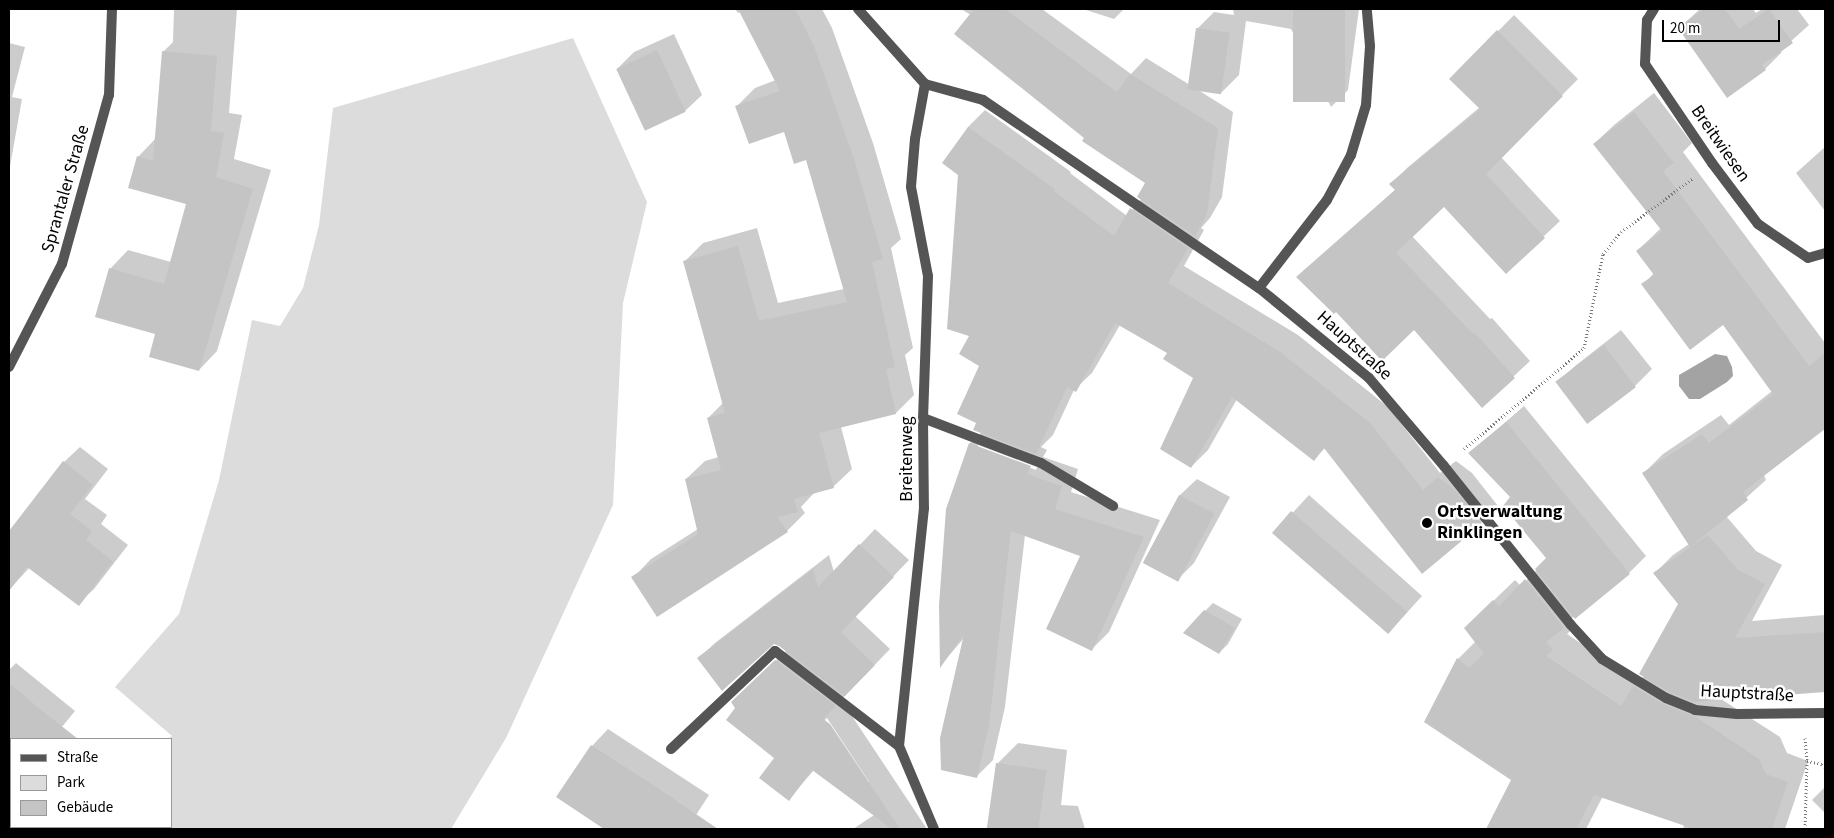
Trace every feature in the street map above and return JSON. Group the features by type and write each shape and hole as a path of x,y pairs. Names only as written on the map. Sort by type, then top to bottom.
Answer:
{"street":[{"name":"Sprantaler Straße","path":"9,367 62,264 109,96 112,9"},
{"path":"858,9 925,84"},
{"path":"1259,288 1327,200 1351,155 1366,105 1370,46 1367,9"},
{"name":"Breitwiesen","path":"1654,9 1647,20 1645,64 1712,163 1758,224 1808,258 1825,254"},
{"name":"Hauptstraße","path":"925,84 983,100 1259,288 1369,378 1444,466 1571,626 1602,659 1666,698 1695,710 1737,714 1825,713"},
{"name":"Breitenweg","path":"925,84 915,139 911,187 928,276 923,418 924,508 899,746 934,829"},
{"path":"923,418 1041,463 1113,506"},
{"path":"671,749 775,652 899,746"}],"path":[{"path":"1444,466 1584,348 1604,254 1621,232 1712,163"},
{"path":"1802,713 1808,761 1805,829"},
{"path":"1808,761 1822,764 1825,767"}],"green space":[{"path":"573,38 647,202 623,303 613,505 506,738 451,829 53,829 172,828 172,738 169,738 172,736 115,687 179,614 219,480 252,320 280,326 303,288 319,225 333,108"}],"shaded area":[{"path":"1715,354 1727,356 1732,367 1733,376 1700,399 1689,399 1679,386 1679,375"}],"building":[{"path":"738,9 795,9 814,46 855,162 883,259 872,262 895,367 886,369 896,414 819,433 834,488 794,499 798,512 777,517 788,532 657,617 631,577 698,534 685,479 721,470 707,418 725,413 683,261 738,246 759,321 847,302 806,160 794,164 784,132 749,144 735,106 780,91"},
{"path":"974,9 1005,9 1117,92 1130,74 1218,128 1207,214 1195,236 1137,197 1145,183 1082,141 1084,138 954,34"},
{"path":"1293,9 1345,9 1345,102 1293,102"},
{"path":"1704,9 1725,9 1739,29 1769,9 1793,43 1762,65 1766,70 1727,98 1678,28"},
{"path":"1196,28 1230,33 1221,94 1187,89"},
{"path":"1497,30 1563,96 1486,174 1545,238 1506,274 1444,207 1396,253 1473,334 1475,333 1515,378 1482,408 1414,330 1382,361 1336,312 1334,314 1296,277 1395,190 1389,184 1480,109 1449,79"},
{"path":"657,50 686,112 645,131 616,69"},
{"path":"162,51 217,56 211,131 224,133 216,177 253,189 199,371 149,357 155,334 95,317 109,268 164,284 186,204 128,188 137,156 153,161"},
{"path":"1634,112 1674,163 1663,171 1809,366 1825,353 1825,429 1743,492 1748,500 1690,547 1642,473 1702,434 1709,443 1773,394 1723,325 1690,350 1641,284 1654,275 1636,251 1662,231 1593,144"},
{"path":"968,127 1055,189 1054,191 1114,236 1130,208 1188,248 1168,283 1280,352 1370,423 1423,490 1438,477 1455,490 1482,524 1422,574 1324,448 1314,461 1232,397 1191,468 1160,449 1193,378 1163,359 1167,353 1115,323 1076,392 1067,387 1036,454 973,430 976,423 957,414 979,366 959,354 969,336 947,329 958,175 942,163"},
{"path":"1604,345 1636,387 1587,424 1555,382"},
{"path":"1506,422 1630,574 1575,619 1535,569 1546,558 1503,506 1510,497 1468,453"},
{"path":"969,443 1031,466 1027,474 1062,486 1055,509 1144,537 1092,651 1046,629 1080,556 1011,531 989,725 977,778 941,770 940,738 964,634 940,668 939,605 946,509"},
{"path":"63,461 93,485 70,514 92,531 86,540 113,561 79,606 27,567 9,591 9,531"},
{"path":"1179,495 1214,514 1178,582 1143,563"},
{"path":"1291,511 1407,612 1388,634 1272,533"},
{"path":"1708,535 1737,569 1765,584 1735,638 1825,632 1825,692 1694,702 1669,692 1639,674 1678,604 1653,573"},
{"path":"859,544 894,577 841,632 875,665 845,696 774,644 722,691 697,658 813,569 818,587"},
{"path":"1525,579 1564,628 1546,642 1553,650 1546,656 1621,706 1633,686 1663,704 1696,717 1759,759 1766,774 1788,782 1772,829 1694,829 1594,795 1576,829 1486,829 1511,780 1424,722 1457,658 1469,668 1484,654 1464,628 1493,600 1499,606"},
{"path":"1204,610 1235,628 1219,654 1183,633"},
{"path":"775,660 836,706 823,719 830,724 900,829 892,829 812,770 789,801 759,778 774,758 726,720 735,708 731,702"},
{"path":"9,683 77,738 10,738"},
{"path":"591,745 718,829 604,829 556,797"},
{"path":"996,763 1047,770 1038,829 987,828"}],"place":[{"name":"Ortsverwaltung Rinklingen","path":"1427,523"}]}
